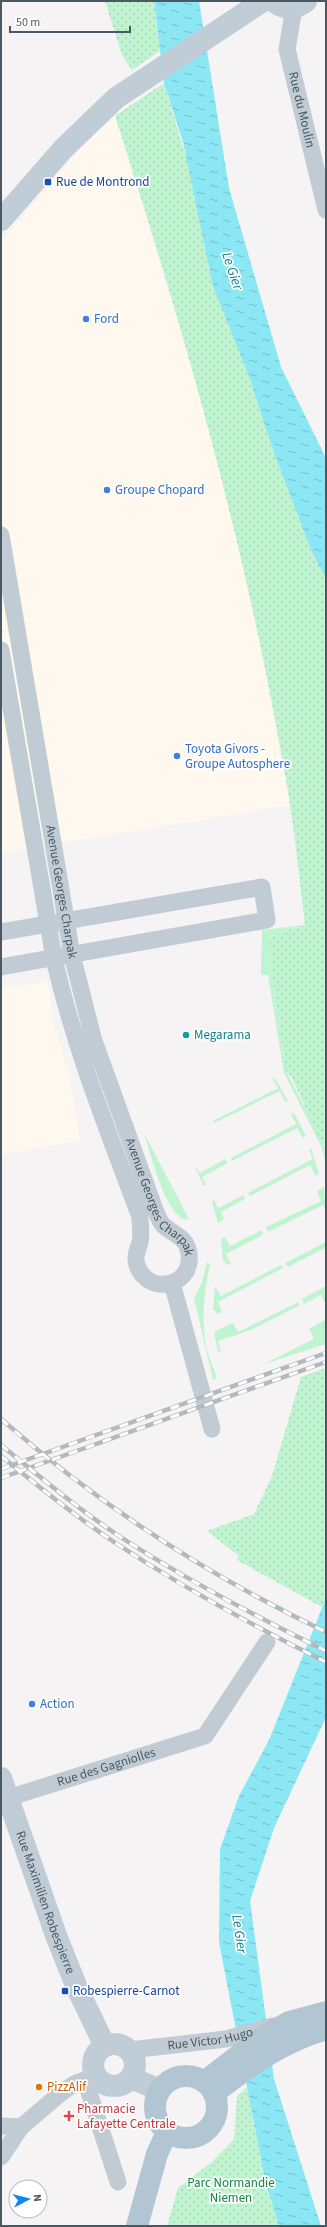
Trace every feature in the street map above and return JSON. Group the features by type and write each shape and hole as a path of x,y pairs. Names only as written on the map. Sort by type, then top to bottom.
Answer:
{"main road":[{"path":"274,1 285,8 300,4"},
{"path":"1,220 63,149 116,98 134,84 255,5"},
{"name":"Rue Maximilien Robespierre","path":"5,1788 57,1938 77,1988 105,2046"},
{"name":"Rue Victor Hugo","path":"209,2088 234,2068 264,2036 289,2022 326,2012"},
{"name":"Rue Victor Hugo","path":"234,2068 268,2054 288,2043 326,2029"},
{"path":"118,2044 130,2050 135,2064 131,2078 124,2083 109,2085 91,2078 94,2059 98,2051 105,2046 118,2044"},
{"path":"180,2076 192,2077 209,2088 217,2103 216,2113 213,2123 199,2135 174,2135 160,2123 155,2113 156,2101 160,2090 168,2081 180,2076"},
{"path":"131,2078 160,2090"},
{"path":"137,2226 157,2154 174,2135"},
{"path":"148,2226 174,2135"}],"street":[{"name":"Rue du Moulin","path":"300,4 287,49 326,210"},
{"name":"Avenue Georges Charpak","path":"1,535 72,955 94,1041 152,1204 163,1226 179,1236 188,1247 190,1261 186,1275 172,1283 161,1285 147,1279 138,1267 135,1254 140,1241 140,1217 82,1060 64,999 54,958 1,650"},
{"path":"1,932 262,888 267,920 1,967"},
{"path":"172,1283 212,1429"},
{"name":"Rue des Gagniolles","path":"5,1788 205,1736 267,1642"},
{"name":"Rue Victor Hugo","path":"130,2050 226,2039 289,2022"},
{"path":"1,2157 21,2127 61,2093 91,2078 118,2182"},
{"path":"1,2126 21,2127"}],"shaded area":[{"path":"115,116 204,409 232,520 259,640 290,805 1,853 1,242 81,148"},
{"path":"48,981 52,1019 68,1070 80,1140 1,1155 1,989"}],"green space":[{"path":"105,1 154,1 160,51 132,70 122,55"},
{"path":"164,83 273,450 311,550 326,579 326,1152 292,1078 286,1071 272,974 269,937 305,925 290,804 275,716 257,629 216,457 168,286 115,116"},
{"path":"305,925 269,937 272,974 286,1071 324,1144 326,1163 321,1146 284,1073 268,975 261,975 262,930"},
{"path":"275,1078 288,1101 285,1102 280,1091 214,1123 213,1121 278,1088 273,1079"},
{"path":"294,1113 306,1136 303,1138 297,1128 232,1161 231,1158 296,1124 291,1114"},
{"path":"144,1133 189,1219 181,1218 167,1199 160,1184"},
{"path":"311,1148 319,1174 316,1176 310,1165 250,1196 248,1193 313,1159 309,1150"},
{"path":"225,1159 228,1163 202,1177 206,1185 204,1186 194,1166 200,1173"},
{"path":"324,1187 326,1210 323,1205 268,1232 266,1227 321,1201 317,1191"},
{"path":"244,1195 245,1199 221,1212 224,1219 218,1223 212,1201 214,1200 218,1208"},
{"path":"262,1230 263,1235 226,1254 231,1264 227,1265 223,1260 221,1239 225,1237 230,1246"},
{"path":"326,1242 326,1250 325,1248 288,1267 285,1263"},
{"path":"207,1262 210,1264 203,1315 204,1336 207,1350 217,1378 213,1380 194,1298 202,1282"},
{"path":"281,1265 283,1268 218,1302 222,1312 218,1314 213,1309 215,1286 221,1296"},
{"path":"326,1286 326,1305 321,1295 304,1304 302,1299"},
{"path":"298,1302 300,1305 251,1330 218,1341 221,1351 218,1352 214,1332 233,1323 238,1332"},
{"path":"326,1319 326,1344 264,1364 314,1339 309,1329"},
{"path":"326,1368 326,1598 322,1607 237,1560 239,1556 207,1531 254,1514 272,1476 301,1377"},
{"name":"Parc Normandie Niemen","path":"247,2087 265,2180 279,2226 167,2226 178,2188 212,2162 234,2139 237,2096"}],"water":[{"name":"Le Gier","path":"154,1 199,1 229,188 281,367 326,458 326,579 311,550 273,450 249,376 213,286 183,142 164,83"},
{"name":"Le Gier","path":"326,1598 326,1717 274,1828 250,1901 274,2079 321,2226 279,2226 265,2180 219,1942 220,1849 239,1796 269,1740"}],"railway":[{"path":"1,1469 326,1353"},
{"path":"1,1478 326,1362"},
{"path":"1,1419 38,1451 77,1481 156,1537 240,1587 326,1632"},
{"path":"1,1445 58,1492 144,1552 221,1596 326,1651"},
{"path":"1,1456 85,1522 140,1559 218,1605 326,1662"}],"place":[{"name":"Rue de Montrond","path":"48,182"},
{"name":"Ford","path":"86,319"},
{"name":"Groupe Chopard","path":"107,490"},
{"name":"Toyota Givors - Groupe Autosphere","path":"177,756"},
{"name":"Megarama","path":"186,1035"},
{"name":"Action","path":"32,1704"},
{"name":"Robespierre-Carnot","path":"65,1991"},
{"name":"PizzAlif","path":"39,2087"},
{"name":"Pharmacie Lafayette Centrale","path":"69,2116"}]}
